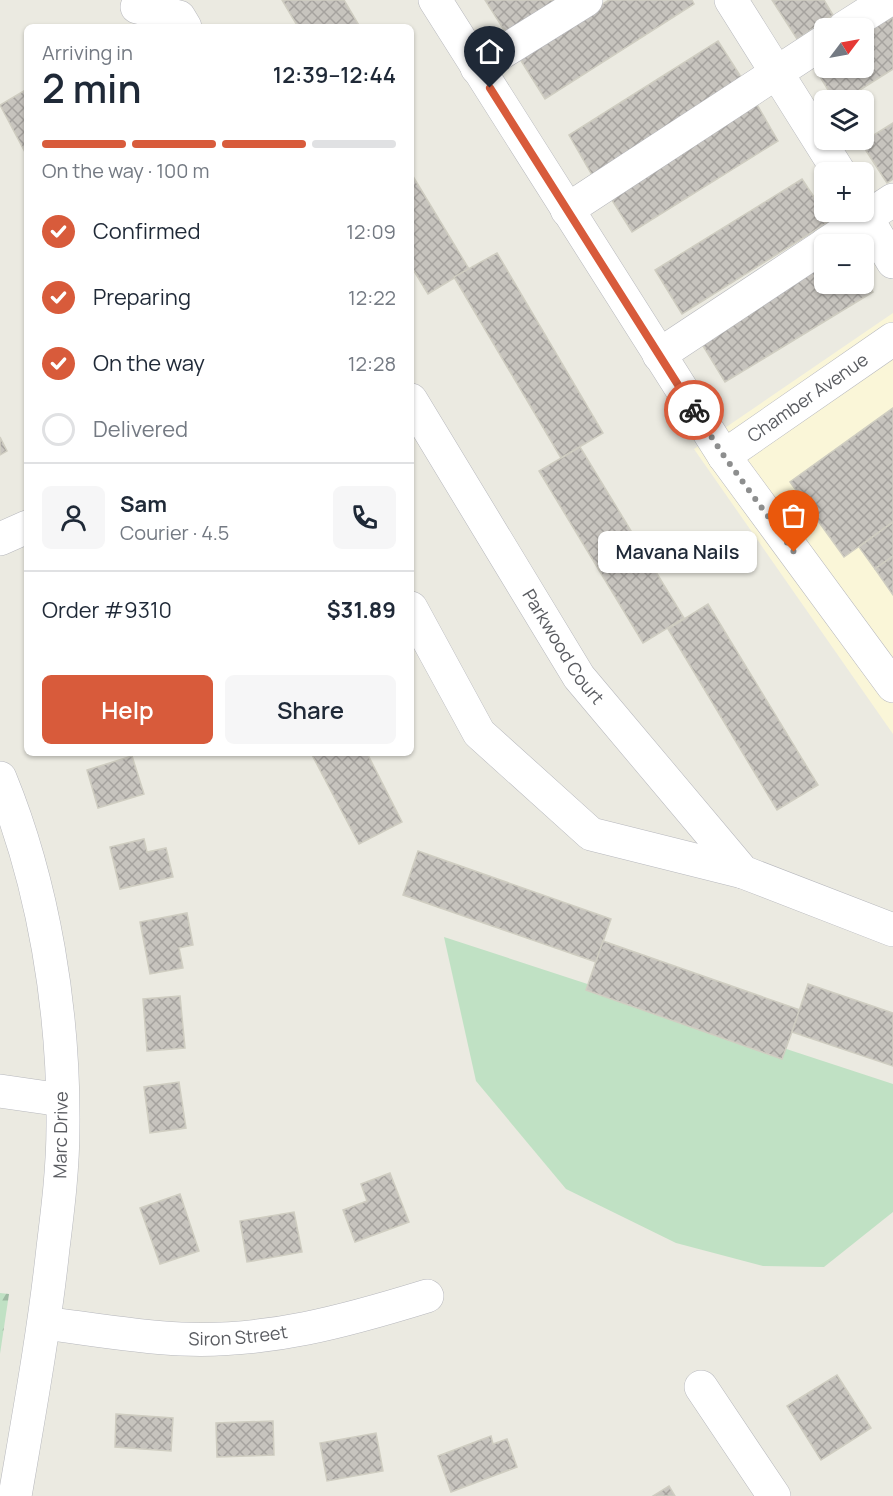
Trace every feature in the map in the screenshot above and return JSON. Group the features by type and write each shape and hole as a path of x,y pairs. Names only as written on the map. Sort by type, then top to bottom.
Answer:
{"street":[{"path":"435,0 724,456 893,686"},
{"path":"477,68 586,0"},
{"path":"731,0 833,162"},
{"path":"850,16 888,0"},
{"path":"133,11 179,17 183,24"},
{"path":"567,210 814,48"},
{"path":"874,210 893,262"},
{"path":"840,234 857,222"},
{"path":"659,355 814,252"},
{"name":"Chamber Avenue","path":"724,456 893,339"},
{"name":"Parkwood Court","path":"414,405 579,677 743,872"},
{"path":"0,539 24,528"},
{"name":"Parkwood Court","path":"414,614 479,733 591,834 743,872 893,930"},
{"name":"Marc Drive","path":"0,778 25,849 46,938 59,1021 62,1100 60,1189 45,1323 15,1496"},
{"path":"0,1091 62,1100"},
{"name":"Siron Street","path":"45,1323 145,1337 183,1339 247,1337 304,1330 358,1318 427,1296"},
{"path":"701,1387 774,1496"}],"shaded area":[{"path":"893,313 893,734 694,449"}],"green space":[{"path":"444,937 893,1084 893,1212 824,1267 763,1266 676,1243 566,1189 476,1081"},
{"path":"0,1293 9,1294 0,1354"}],"building":[{"path":"282,0 344,0 358,24 296,24"},
{"path":"485,0 558,0 506,33"},
{"path":"609,0 692,0 694,4 545,99 518,56"},
{"path":"772,0 824,0 833,15 828,18 814,18 814,28 797,39"},
{"path":"893,14 893,69 860,90 828,90 821,78 874,78 874,26"},
{"path":"718,41 743,80 592,175 569,135"},
{"path":"24,91 24,150 0,105"},
{"path":"756,103 778,141 632,232 610,197"},
{"path":"893,123 893,179 887,183 866,150 874,150 874,135"},
{"path":"414,178 469,269 428,294 414,271"},
{"path":"802,179 814,197 814,222 828,222 682,314 655,270"},
{"path":"497,253 603,433 561,458 454,277"},
{"path":"814,269 814,294 870,294 725,382 700,341"},
{"path":"893,408 893,522 844,557 790,482"},
{"path":"0,437 7,451 0,455"},
{"path":"580,447 684,618 643,643 539,471"},
{"path":"893,522 893,556 875,569 859,547"},
{"path":"893,556 893,595 875,569"},
{"path":"708,604 818,785 777,810 668,629"},
{"path":"132,756 144,794 98,808 87,770"},
{"path":"313,756 369,756 402,822 359,844"},
{"path":"144,839 147,852 166,848 173,877 120,889 110,847"},
{"path":"418,851 611,919 596,962 403,895"},
{"path":"187,913 193,945 179,948 183,968 150,974 140,922"},
{"path":"603,941 800,1010 782,1059 586,990"},
{"path":"808,984 893,1013 893,1066 792,1032"},
{"path":"180,996 185,1048 147,1051 143,999"},
{"path":"179,1082 186,1128 150,1133 144,1087"},
{"path":"390,1173 409,1222 355,1242 343,1210 367,1201 361,1184"},
{"path":"180,1194 199,1251 160,1264 140,1208"},
{"path":"294,1212 302,1252 247,1262 240,1221"},
{"path":"837,1375 871,1428 821,1460 787,1406"},
{"path":"116,1414 173,1418 171,1451 115,1447"},
{"path":"273,1421 274,1455 217,1457 216,1423"},
{"path":"376,1433 383,1471 327,1481 320,1443"},
{"path":"491,1436 493,1444 507,1439 517,1467 451,1492 438,1456"},
{"path":"669,1486 675,1496 653,1496"}],"way so far":[{"path":"694,410 724,456 794,552"}],"place":[{"name":"Mavana Nails","path":"794,552"}],"route":[{"path":"490,88 694,410"}]}
